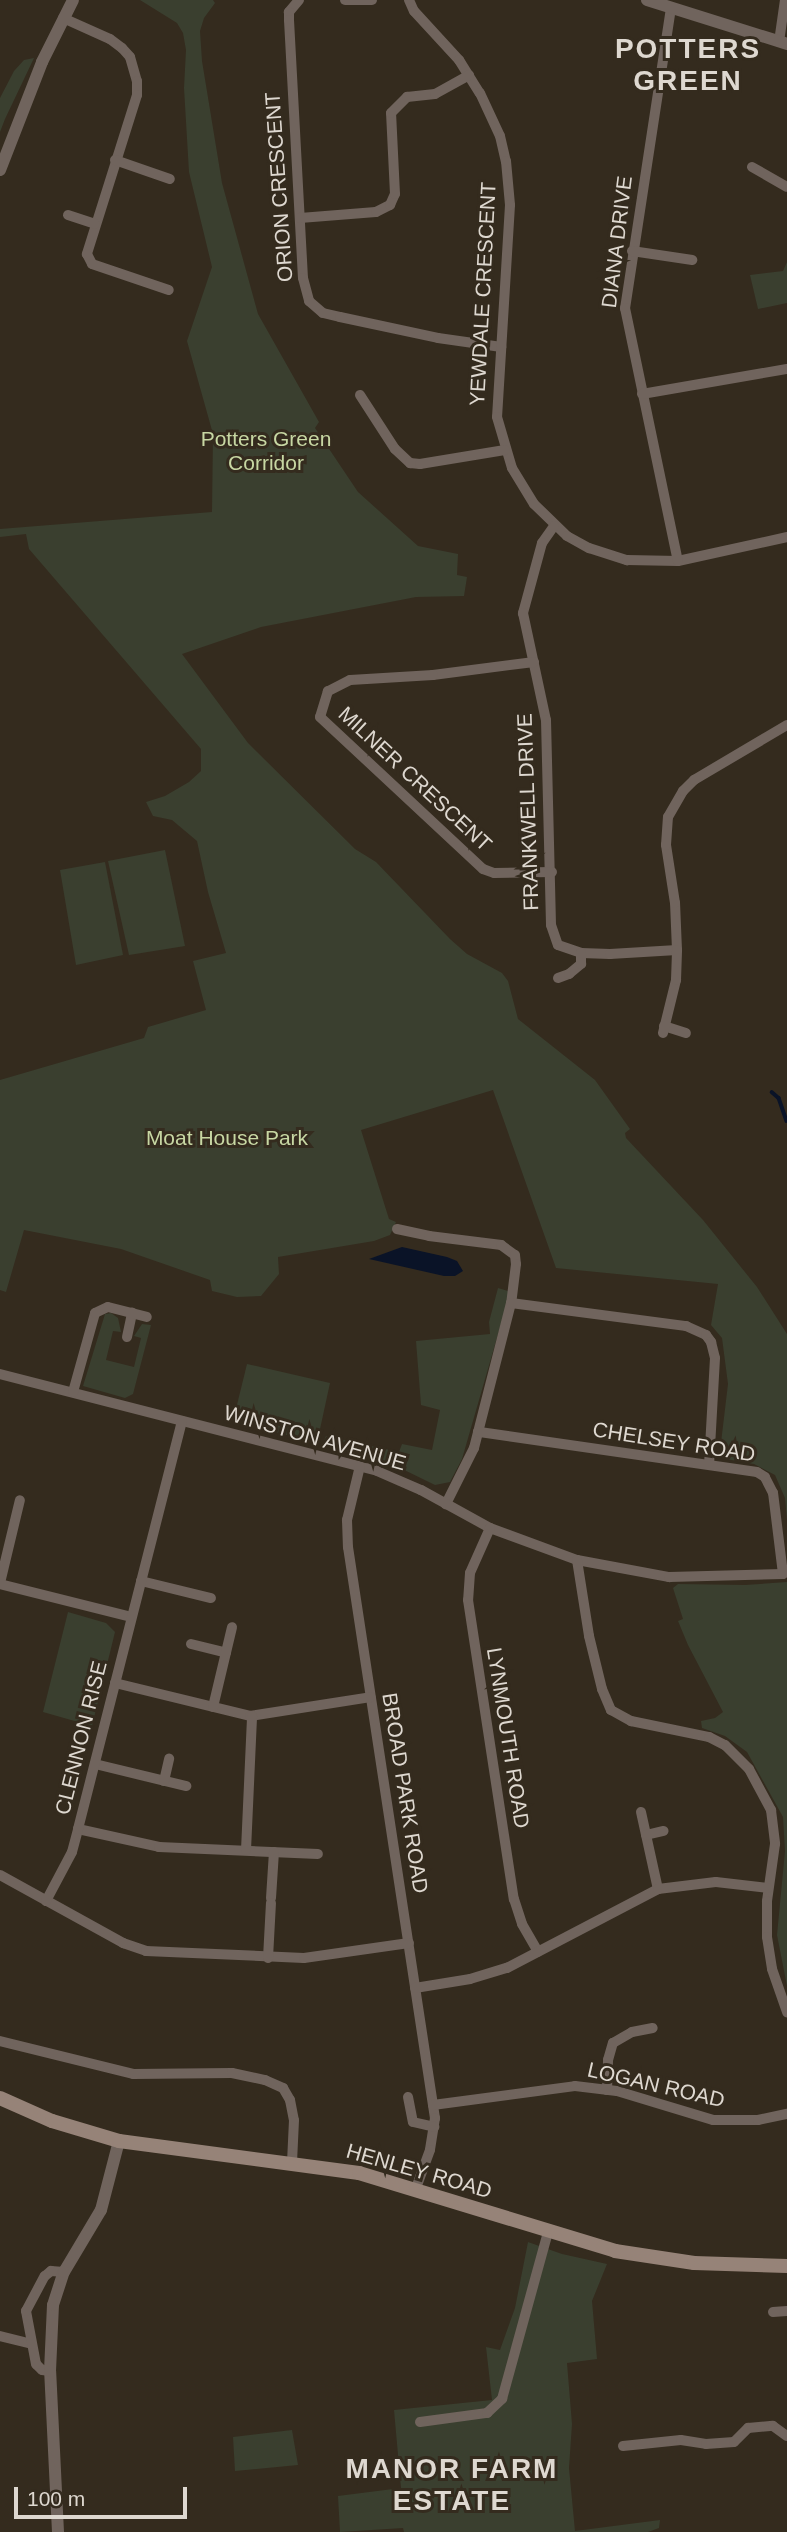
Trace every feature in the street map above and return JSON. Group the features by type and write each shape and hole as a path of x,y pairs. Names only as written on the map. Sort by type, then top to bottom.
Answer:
{"main road":[{"name":"HENLEY ROAD","path":"0,2098 52,2121 119,2141 359,2173 416,2188 548,2232 615,2251 659,2259 733,2266 787,2266"}],"street":[{"path":"0,170 20,114 73,0"},
{"name":"ORION CRESCENT","path":"299,0 289,12 289,20 305,292 309,301 323,313 438,338 501,347"},
{"path":"345,0 372,0"},
{"name":"YEWDALE CRESCENT","path":"409,0 420,19 448,47 469,75 500,136 510,187 496,400 505,450 520,485 554,526 589,548 609,556 649,562 678,561 787,537"},
{"path":"647,0 783,43 785,0"},
{"name":"DIANA DRIVE","path":"671,8 632,251 625,319 678,561"},
{"path":"63,18 110,39 130,57 137,95 114,160 87,254 92,264 169,290"},
{"path":"300,218 376,212 390,205 395,194 391,113 407,97 435,94 469,75"},
{"path":"114,160 170,179"},
{"path":"752,167 787,187"},
{"path":"68,215 95,224"},
{"path":"632,251 692,260"},
{"path":"642,394 787,369"},
{"path":"360,395 395,449 410,463 420,464 505,450"},
{"name":"FRANKWELL DRIVE","path":"554,526 542,543 523,613 546,720 552,872 551,925 558,945 581,953"},
{"name":"MILNER CRESCENT","path":"534,662 433,675 350,680 328,691 320,717 483,869 494,873 552,872"},
{"path":"686,1033 664,1030 676,980 677,950 675,903 666,828 674,804 694,780 787,725"},
{"path":"558,978 569,974 581,964 581,953 638,954 677,950"},
{"path":"397,1229 501,1245 510,1249 516,1264 511,1303 478,1432 469,1461 446,1504"},
{"path":"511,1303 686,1326 706,1335 712,1342 715,1358 709,1464"},
{"path":"73,1392 96,1313 108,1307 147,1317"},
{"path":"127,1337 132,1313"},
{"name":"WINSTON AVENUE","path":"0,1374 360,1466 398,1479 490,1528 577,1560 669,1577 783,1574"},
{"name":"CLENNON RISE","path":"46,1901 72,1852 182,1421"},
{"name":"CHELSEY ROAD","path":"478,1432 747,1469 765,1478 770,1485 783,1574"},
{"name":"BROAD PARK ROAD","path":"360,1466 346,1531 433,2105 434,2127 416,2188"},
{"path":"20,1500 0,1585 131,1617"},
{"name":"LYNMOUTH ROAD","path":"490,1528 470,1573 468,1600 514,1899 522,1924 537,1952"},
{"path":"577,1560 581,1601 606,1702 611,1710 631,1721 715,1739 741,1759 765,1798 774,1821 775,1844 768,1888 769,1954 787,2012"},
{"path":"141,1581 211,1598"},
{"path":"213,1707 232,1627"},
{"path":"191,1644 226,1653"},
{"path":"115,1683 252,1716 371,1698"},
{"path":"246,1850 252,1716"},
{"path":"164,1781 169,1759"},
{"path":"95,1763 186,1786"},
{"path":"641,1812 658,1889"},
{"path":"78,1829 144,1845 318,1854"},
{"path":"646,1835 664,1831"},
{"path":"268,1958 274,1852"},
{"path":"0,1875 123,1943 146,1951 268,1958 291,1954 326,1956 409,1943"},
{"path":"415,1988 496,1973 658,1889 716,1882 768,1888"},
{"path":"607,2090 608,2060 613,2043 632,2032 653,2028"},
{"path":"0,2041 133,2074 232,2073 265,2080 283,2088 290,2100 294,2120 292,2162"},
{"name":"LOGAN ROAD","path":"433,2105 560,2086 607,2090 718,2121 758,2120 787,2114"},
{"path":"408,2097 412,2122 434,2127"},
{"path":"58,2532 50,2371 53,2305 64,2272 101,2210 119,2141"},
{"path":"421,2422 487,2413 502,2399 548,2232"},
{"path":"50,2371 41,2370 36,2364 26,2311 45,2276 51,2271 64,2272"},
{"path":"773,2312 787,2311"},
{"path":"0,2336 31,2344"},
{"path":"623,2446 681,2440 706,2444 734,2442 748,2428 773,2426 787,2436"}],"green space":[{"name":"Moat House Park","path":"140,0 213,0 215,3 204,18 200,31 202,61 222,183 258,314 319,422 315,428 358,492 418,546 458,554 457,575 467,577 464,596 416,597 261,627 182,654 248,743 355,849 376,862 450,939 467,954 502,973 508,981 518,1019 595,1080 630,1129 625,1133 626,1138 703,1220 757,1287 787,1334 787,1520 785,1498 775,1475 754,1464 726,1459 720,1451 728,1384 722,1338 711,1325 718,1284 556,1268 493,1090 361,1130 389,1219 396,1222 390,1235 374,1241 278,1257 279,1274 261,1296 237,1297 212,1291 210,1280 121,1249 24,1230 6,1292 0,1290 0,1080 144,1038 148,1027 206,1010 193,961 226,953 208,892 197,841 172,820 153,816 146,802 165,796 189,782 201,771 201,749 29,549 26,534 0,537 0,529 212,512 213,434 187,341 212,267 189,172 184,88 186,50 183,33 177,23"},
{"path":"34,58 0,132 0,98 14,71 24,60"},
{"path":"787,262 787,303 758,309 750,275 783,271"},
{"path":"165,850 185,946 129,955 108,861"},
{"path":"105,862 123,955 76,965 60,870"},
{"path":"498,1288 508,1291 509,1296 462,1459 450,1482 435,1485 394,1465 322,1444 326,1436 399,1452 402,1444 432,1450 440,1410 421,1405 416,1341 490,1334 489,1322"},
{"path":"111,1313 118,1318 121,1332 113,1331 106,1360 134,1367 141,1338 134,1336 142,1324 151,1325 133,1394 125,1398 83,1386 105,1314"},
{"path":"247,1364 330,1383 317,1443 233,1421"},
{"path":"787,1582 787,1986 777,1935 785,1851 783,1817 747,1752 725,1736 702,1728 701,1721 715,1718 723,1712 678,1621 683,1619 673,1588 678,1584 745,1585"},
{"path":"68,1612 106,1623 115,1632 92,1726 43,1712"},
{"path":"528,2242 562,2254 607,2264 592,2301 597,2359 567,2363 572,2424 569,2468 575,2531 660,2520 659,2528 648,2532 404,2532 403,2528 340,2532 338,2496 401,2488 394,2410 492,2400 486,2347 500,2350 515,2308"},
{"path":"292,2430 298,2465 235,2471 233,2437"}],"water":[{"path":"402,1247 447,1257 457,1261 463,1271 455,1276 444,1276 369,1259"}],"waterway":[{"path":"772,1092 779,1098 787,1121"}],"district":[{"name":"POTTERS GREEN","path":"688,65"},
{"name":"MANOR FARM ESTATE","path":"452,2485"}],"park label":[{"name":"Potters Green Corridor","path":"266,451"}]}
